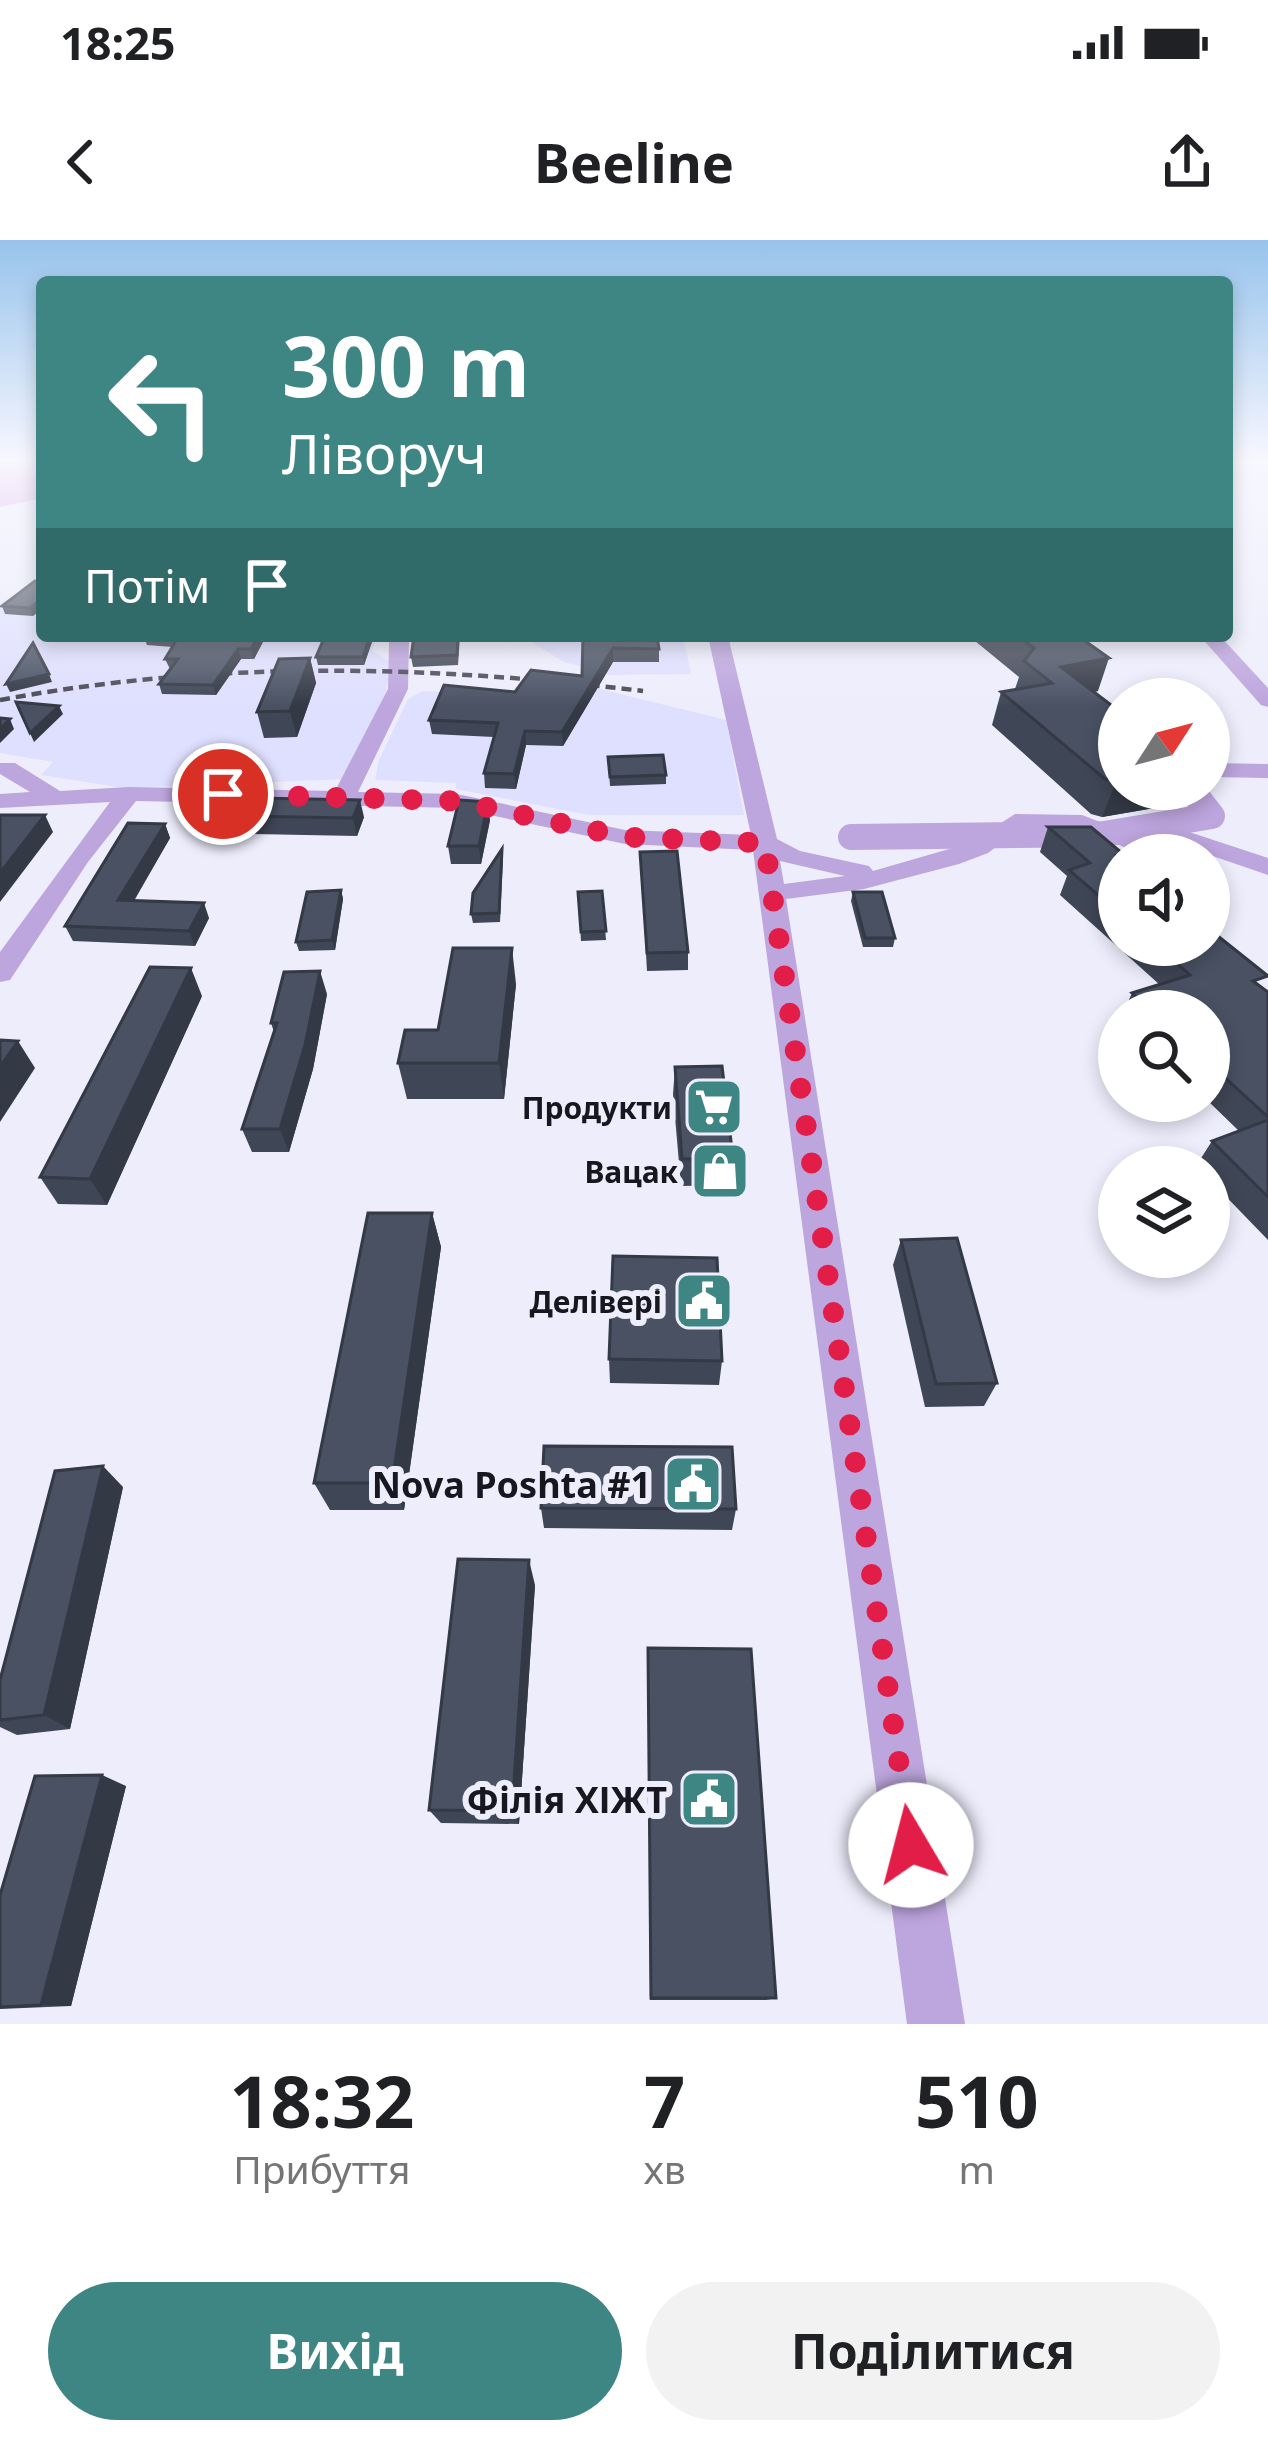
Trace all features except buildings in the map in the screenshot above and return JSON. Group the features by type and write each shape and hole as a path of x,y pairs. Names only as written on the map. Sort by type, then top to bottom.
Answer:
{"street":[{"path":"344,796 398,689 398,642"},
{"path":"719,642 765,843 936,2024"},
{"path":"1215,642 1268,701"},
{"path":"7,768 59,800"},
{"path":"1230,770 1268,771"},
{"path":"0,801 129,794 458,801 625,837 765,843 792,857 860,872"},
{"path":"0,973 78,858 129,794"},
{"path":"851,837 1103,834 1213,816 1208,810"},
{"path":"772,892 864,881 950,859 979,848 1015,821 1082,822 1129,842 1171,833 1268,867"}],"shaded area":[{"path":"36,586 36,642 375,642 373,651 391,662 385,698 345,779 124,788 41,775 53,762 0,753 0,603"},
{"path":"531,642 684,642 691,674 609,675 564,662"},
{"path":"592,687 726,720 744,815 589,815 456,789 456,783 375,780 379,760 408,699 423,691 489,695"}],"railway":[{"path":"0,700 161,678 321,671 481,676 643,691"}],"place":[{"name":"Продукти","path":"714,1107"},
{"name":"Вацак","path":"720,1171"},
{"name":"Делівері","path":"704,1301"},
{"name":"Nova Poshta #1","path":"693,1484"},
{"name":"Філія ХІЖТ","path":"709,1799"}],"route":[{"path":"223,794 458,801 625,837 765,843 911,1845"}]}
